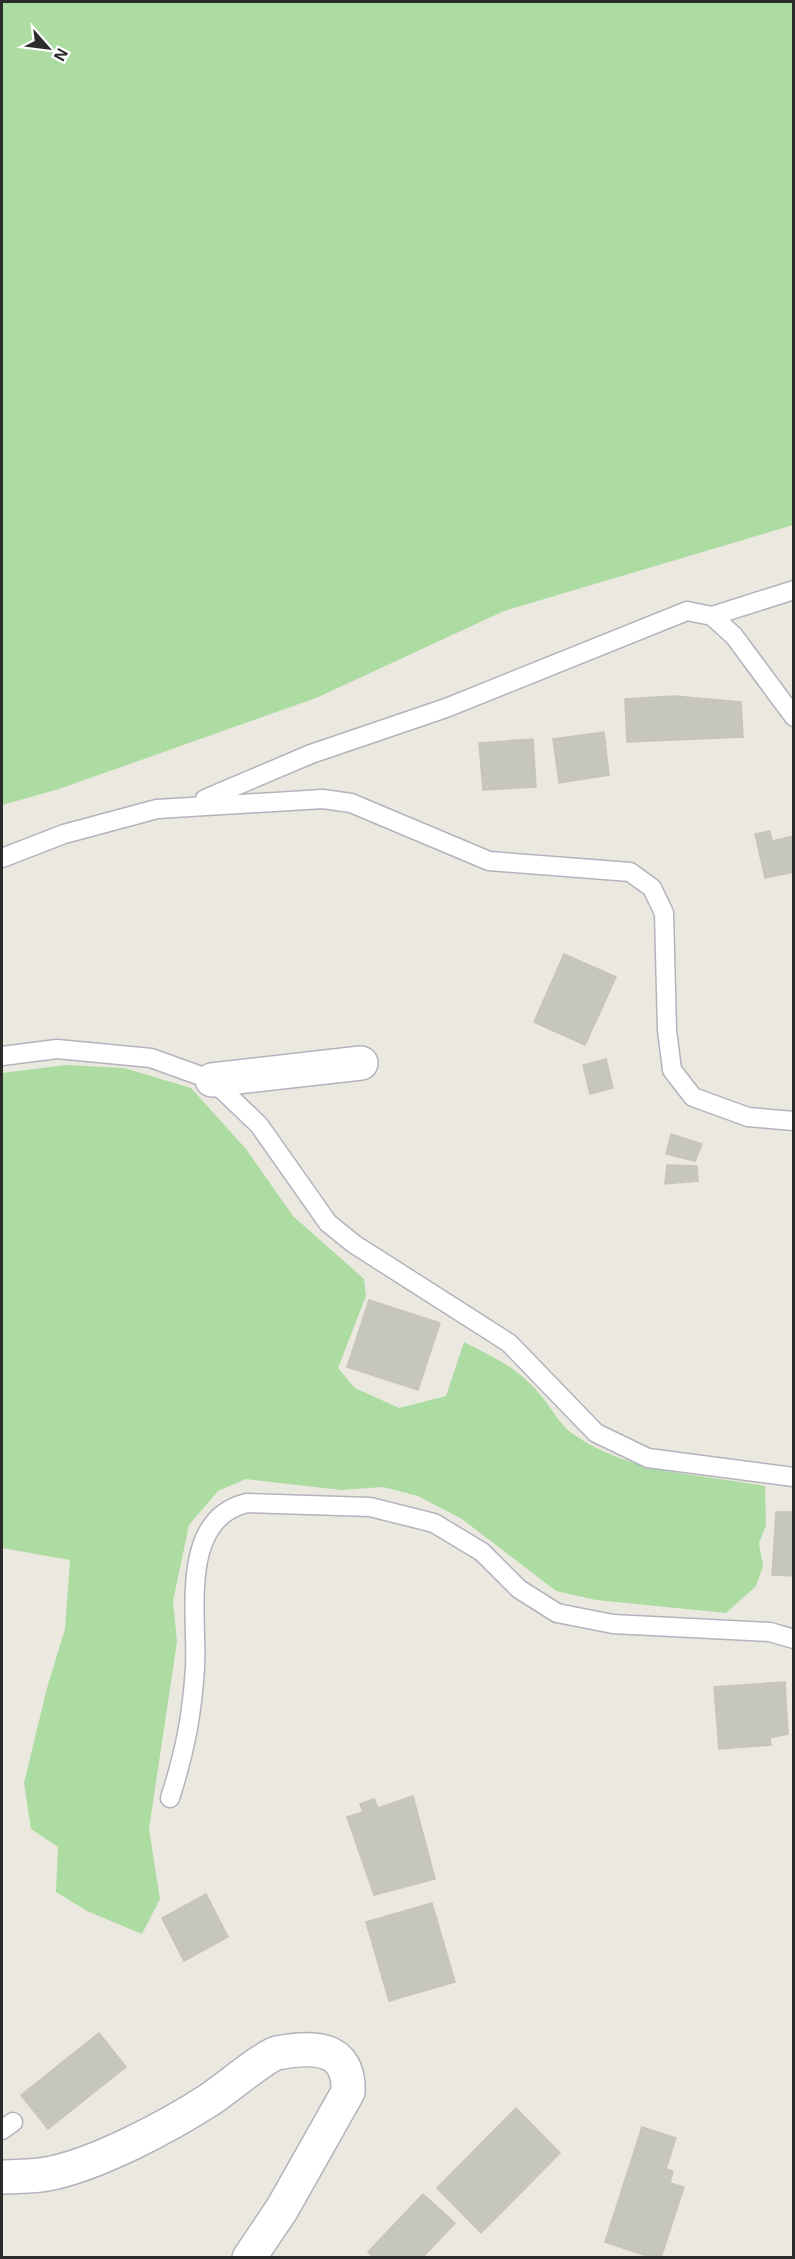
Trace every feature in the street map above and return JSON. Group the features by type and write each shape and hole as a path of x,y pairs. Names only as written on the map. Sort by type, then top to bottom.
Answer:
{"street":[{"path":"212,1080 361,1063"},
{"path":"2,2177 52,2173 102,2155 152,2133 194,2109 274,2053 322,2050 339,2059 345,2067 349,2079 348,2092 282,2210 249,2258"}],"lane":[{"path":"193,805 311,754 446,708 687,611 712,616 794,590"},
{"path":"712,616 734,636 794,717"},
{"path":"2,858 64,834 157,809 193,805 323,799 351,802 489,861 630,872 652,888 664,913 667,1030 672,1070 693,1097 748,1117 794,1121"},
{"path":"2,1056 57,1049 151,1058 212,1080 260,1125 328,1223 354,1245 509,1343 596,1433 648,1458 794,1478"},
{"path":"170,1798 186,1747 195,1667 195,1578 203,1543 220,1515 230,1507 247,1503 370,1507 434,1523 482,1552 519,1590 557,1613 612,1624 770,1632 794,1640"}],"green space":[{"path":"2,2 793,2 793,525 504,611 316,698 59,789 2,805"},
{"path":"66,1065 124,1068 191,1088 246,1149 293,1216 364,1279 366,1296 338,1368 355,1388 399,1408 446,1396 464,1342 504,1363 521,1375 538,1392 568,1430 595,1447 641,1465 765,1486 766,1525 759,1543 763,1566 756,1586 726,1613 596,1600 556,1591 462,1519 418,1496 383,1487 341,1490 246,1479 218,1491 189,1525 173,1601 177,1642 149,1829 160,1899 142,1934 87,1911 56,1892 58,1847 31,1829 24,1783 47,1688 65,1629 70,1560 2,1548 2,1073"}],"building":[{"path":"674,696 741,702 743,737 627,742 625,699"},
{"path":"604,732 609,775 559,783 553,739"},
{"path":"533,739 536,787 483,790 479,743"},
{"path":"770,831 772,841 794,836 794,872 765,878 755,834"},
{"path":"564,954 616,977 585,1045 534,1022"},
{"path":"606,1059 613,1088 590,1094 583,1065"},
{"path":"671,1134 702,1144 695,1161 666,1154"},
{"path":"667,1165 697,1166 698,1181 665,1184"},
{"path":"369,1300 440,1323 418,1390 347,1367"},
{"path":"776,1512 794,1512 794,1576 772,1575"},
{"path":"785,1682 788,1734 770,1738 771,1745 719,1749 714,1687"},
{"path":"413,1796 435,1879 374,1895 347,1817 363,1812 360,1804 374,1799 378,1808"},
{"path":"206,1894 228,1937 184,1961 162,1918"},
{"path":"432,1903 455,1982 389,2001 366,1922"},
{"path":"99,2033 126,2067 48,2129 21,2095"},
{"path":"516,2108 560,2153 481,2233 437,2188"},
{"path":"642,2127 676,2138 666,2169 673,2171 670,2183 684,2187 661,2258 653,2258 605,2242"},
{"path":"423,2194 455,2223 422,2258 374,2258 368,2252"}]}
